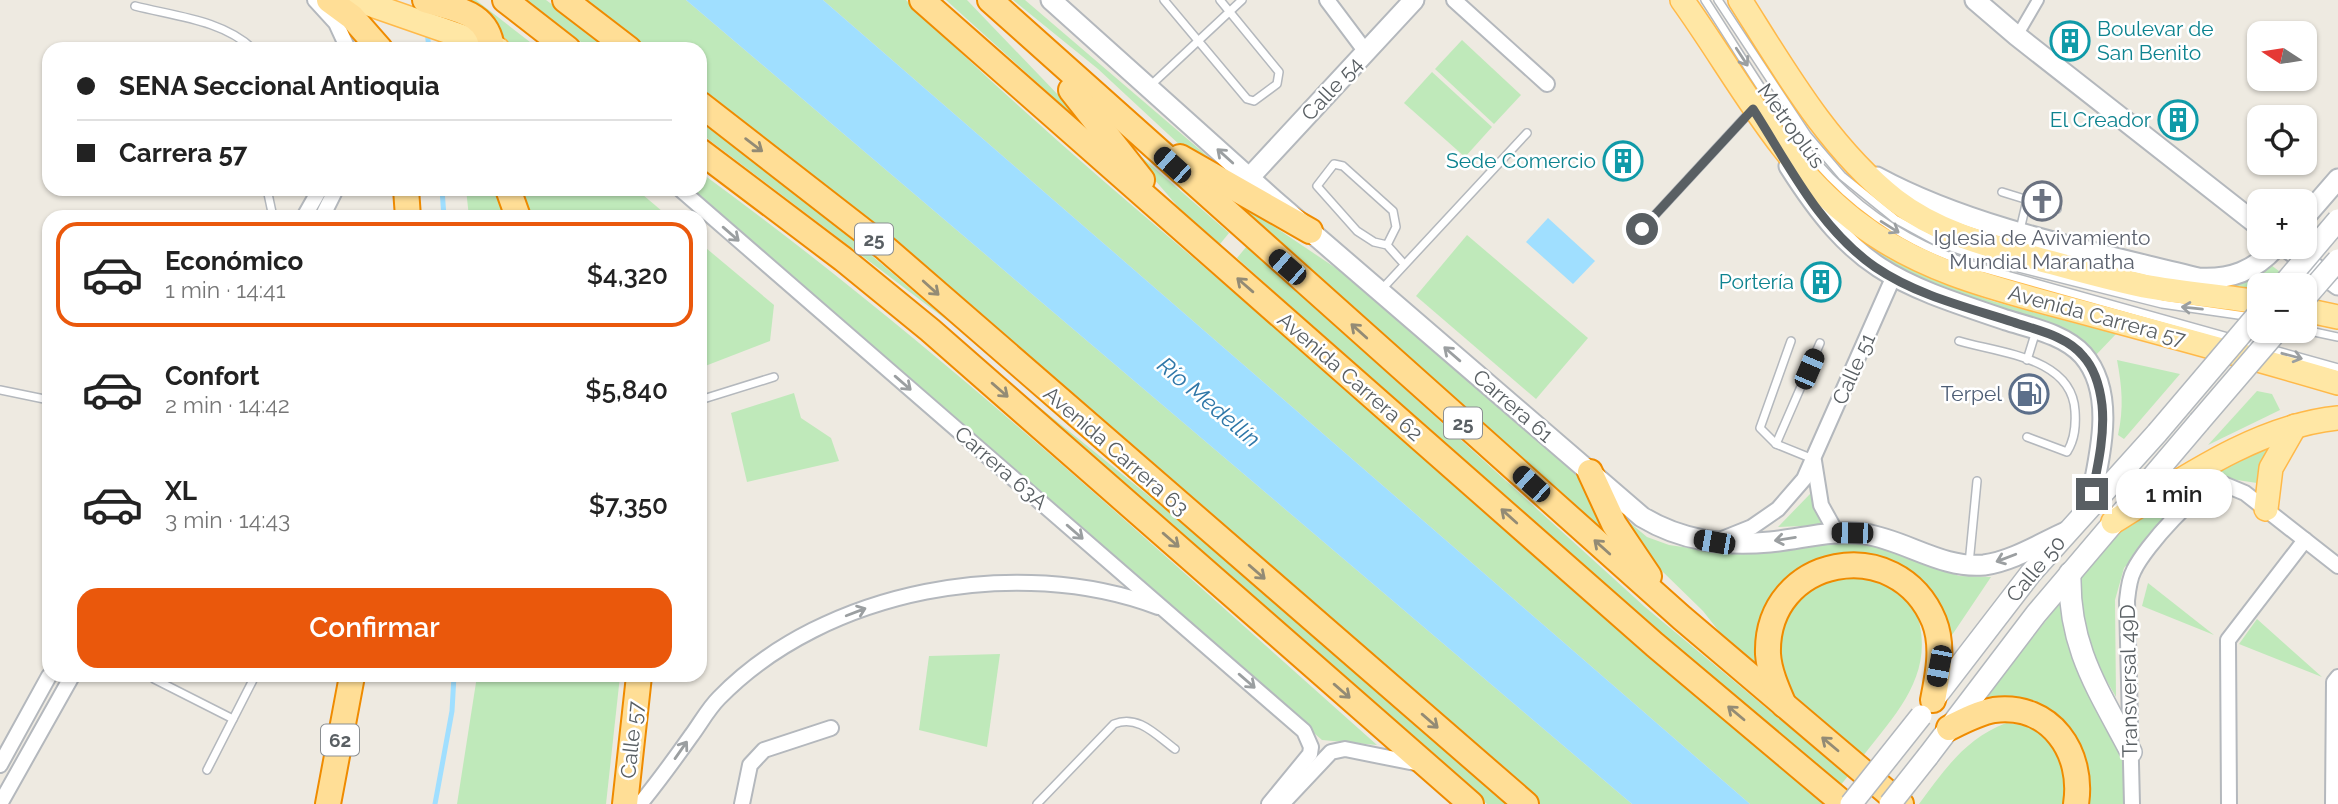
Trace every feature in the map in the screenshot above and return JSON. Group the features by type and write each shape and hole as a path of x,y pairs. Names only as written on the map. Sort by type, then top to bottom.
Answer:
{"highway":[{"path":"329,0 352,17 375,42"},
{"path":"358,0 379,42"},
{"path":"425,0 461,23 487,27 492,42"},
{"path":"505,0 559,42"},
{"path":"565,0 620,42"},
{"name":"Avenida Carrera 62","path":"922,0 1655,645 1844,804"},
{"name":"Avenida Carrera 62","path":"990,0 1682,618 1901,804"},
{"path":"1029,37 1180,228"},
{"name":"Avenida Carrera 63","path":"707,109 884,247 1038,384 1526,804"},
{"path":"1136,132 1310,231"},
{"name":"Avenida Carrera 63","path":"707,156 843,259 930,330 1471,804"},
{"path":"930,330 1038,384"},
{"path":"1590,472 1630,549 1682,618"},
{"path":"1784,706 1768,656 1769,634 1778,609 1793,588 1811,576 1833,567 1857,564 1883,569 1903,580 1921,598 1935,622 1939,666 1927,708"},
{"name":"62","path":"328,804 351,682"},
{"name":"Calle 57","path":"625,804 638,682"},
{"path":"1949,728 1993,710 2011,709 2042,720 2052,726 2069,746 2077,769 2076,804"}],"main road":[{"path":"358,0 401,13 461,23"},
{"name":"Avenida Carrera 57","path":"1682,0 1753,109 1801,168 1844,212 1876,236 1927,266 1978,283 2338,383"},
{"name":"Avenida Carrera 57","path":"1740,0 1808,105 1858,164 1906,208 1966,238 2143,286 2247,300"},
{"path":"2293,273 2338,220"},
{"path":"2317,285 2338,260"},
{"path":"2317,313 2338,317"},
{"name":"Calle 50","path":"1851,804 2007,603 2247,327"},
{"name":"Calle 50","path":"1890,804 2070,573 2267,343"},
{"path":"2113,522 2180,481 2295,426 2338,418"},
{"path":"2266,509 2267,483 2276,455 2295,426"},
{"path":"2245,493 2267,483"},
{"path":"2070,573 2070,616 2082,656 2130,752"}],"street":[{"path":"315,0 336,23 345,42"},
{"name":"Carrera 61","path":"1051,0 1310,231 1642,517 1661,528 1685,537 1714,542 1770,542 1836,533 1868,534 1947,561 1969,565 1997,562 2069,531"},
{"path":"1327,0 1366,52"},
{"name":"Calle 54","path":"1249,178 1414,0"},
{"path":"1454,0 1547,84"},
{"path":"1975,0 2247,217"},
{"path":"2017,36 2038,0"},
{"path":"1753,109 1828,224 1864,259 1893,278 1939,298 2036,330 2074,347 2083,355 2098,382 2102,406 2102,428 2089,508"},
{"path":"1858,164 1927,201 2020,231 2181,273 2213,279 2232,277 2250,270 2262,259"},
{"path":"2317,203 2338,179"},
{"name":"Carrera 63A","path":"688,196 704,210"},
{"name":"Carrera 63A","path":"707,212 1304,731 1311,747 1310,754 1269,804"},
{"path":"2302,259 2338,285"},
{"name":"Calle 51","path":"1714,542 1742,532 1778,509 1791,496 1814,460 1893,278"},
{"path":"1814,460 1821,505 1836,533"},
{"name":"Transversal 49D","path":"2132,804 2127,601 2132,574 2143,554 2202,492 2221,483 2245,493 2338,566"},
{"path":"2229,804 2228,640 2305,540"},
{"path":"640,804 718,698 759,664 793,643 853,613 904,596 943,588 1010,582 1091,588 1166,611"},
{"path":"2333,804 2334,682 2338,677"},
{"path":"0,765 47,682"},
{"path":"1,804 69,682"},
{"path":"742,804 750,765 764,750 831,728"},
{"path":"1282,804 1323,757 1338,750 1426,765"}],"lane":[{"path":"1164,0 1247,99 1254,101 1277,84 1279,72 1228,14 1220,0"},
{"path":"1149,87 1242,0"},
{"name":"Metroplús","path":"1705,0 1814,161 1855,202 1897,231 1929,249 1978,267 2338,368"},
{"name":"Metroplús","path":"1718,0 1807,135 1842,176 1895,219 1939,243 1995,262 2162,304 2247,317"},
{"path":"135,6 224,29 246,42"},
{"path":"1642,229 1753,109"},
{"path":"1380,291 1527,133"},
{"path":"1387,245 1396,227 1393,211 1343,166 1334,164 1317,186 1357,231 1374,242 1387,245 1404,264"},
{"path":"2002,191 2057,209"},
{"path":"2020,231 2027,200"},
{"path":"2027,360 2036,330"},
{"path":"2317,333 2338,337"},
{"path":"1791,341 1759,424 1762,433 1776,444 1814,460"},
{"path":"1959,341 2049,367 2070,390 2076,420 2075,434 2067,452 2027,437"},
{"path":"1776,444 1820,343"},
{"path":"707,398 774,377"},
{"path":"0,390 42,399"},
{"path":"1969,565 1977,481"},
{"path":"160,682 233,719"},
{"path":"207,770 252,682"},
{"path":"1037,804 1114,724 1126,719 1136,720 1175,750"}],"green space":[{"path":"458,0 476,0 530,42 499,41 495,24 481,11"},
{"path":"527,0 546,0 603,42 581,42"},
{"path":"587,0 686,0 1632,804 1538,804 859,217 707,95 707,42 640,42"},
{"path":"823,0 906,0 1003,92 1103,180 1825,804 1750,804"},
{"path":"946,0 967,0 1108,147"},
{"path":"1013,0 1025,0 1240,184 1182,147 1098,69"},
{"path":"1462,40 1521,95 1494,124 1435,69"},
{"path":"1432,72 1492,127 1465,157 1404,103"},
{"path":"707,123 817,209 952,324 707,138"},
{"path":"1114,133 1229,233 1220,244 1180,209"},
{"path":"707,177 876,307 961,378 1129,523 1377,745 1322,740 696,196 707,196"},
{"path":"467,196 644,196 661,210 468,210"},
{"path":"1230,197 1367,289 1570,462 1617,545"},
{"path":"1849,231 1931,279 1992,301 2116,334 2095,356 2040,321 1957,293 1903,270 1883,259"},
{"path":"1467,235 1588,338 1536,399 1416,296"},
{"path":"1247,246 1645,607 1848,776 1840,786 1609,592 1237,258"},
{"path":"707,249 774,305 770,341 707,365"},
{"path":"2271,265 2281,273 2258,273"},
{"path":"2246,281 2247,292 2211,290"},
{"path":"2117,360 2180,374 2124,439 2118,435 2122,398"},
{"path":"1001,376 1244,573 1513,804 1487,804"},
{"path":"2257,391 2272,394 2280,410 2208,445"},
{"path":"794,393 801,418 831,438 839,461 747,482 731,413"},
{"path":"2276,440 2257,483 2224,478 2192,495 2124,568 2115,600 2116,697 2092,655 2083,631 2079,579 2117,533 2154,505"},
{"path":"1811,493 1825,525 1778,527"},
{"path":"1612,508 1647,537 1669,545 1704,550 1775,550 1854,540 1893,549 1959,576 1991,577 1948,641 1928,592 1813,564 1760,668 1725,639 1703,611 1663,572 1631,536"},
{"path":"1865,573 1903,593 1910,600 1918,618 1922,646 1920,664 1906,698 1860,760 1789,699 1777,667 1786,613 1817,581"},
{"path":"2148,583 2214,635 2142,606"},
{"path":"2060,603 2068,647 2125,761 2125,804 2087,804 2090,787 2084,757 1983,700"},
{"path":"2257,619 2322,677 2239,644"},
{"path":"1000,654 987,747 919,730 929,656"},
{"path":"476,682 619,682 606,804 457,804"},
{"path":"2006,723 2038,731 2056,747 2064,771 2066,804 1919,804 1967,746"}],"water":[{"name":"Río Medellín","path":"686,0 823,0 1750,804 1632,804"},
{"path":"1548,218 1595,261 1573,284 1526,242"}],"waterway":[{"path":"427,31 428,42"},
{"path":"442,196 444,210"},
{"path":"435,804 452,711 454,682"}],"place":[{"name":"Boulevar de San Benito","path":"2070,41"},
{"name":"El Creador","path":"2178,120"},
{"name":"Sede Comercio","path":"1623,161"},
{"name":"Iglesia de Avivamiento Mundial Maranatha","path":"2042,201"},
{"name":"Portería","path":"1821,282"},
{"name":"Terpel","path":"2029,394"}],"route":[{"path":"1642,229 1753,109 1815,208 1864,259 1893,278 1939,298 2056,336 2083,355 2098,382 2102,406 2099,456 2092,494"}]}
